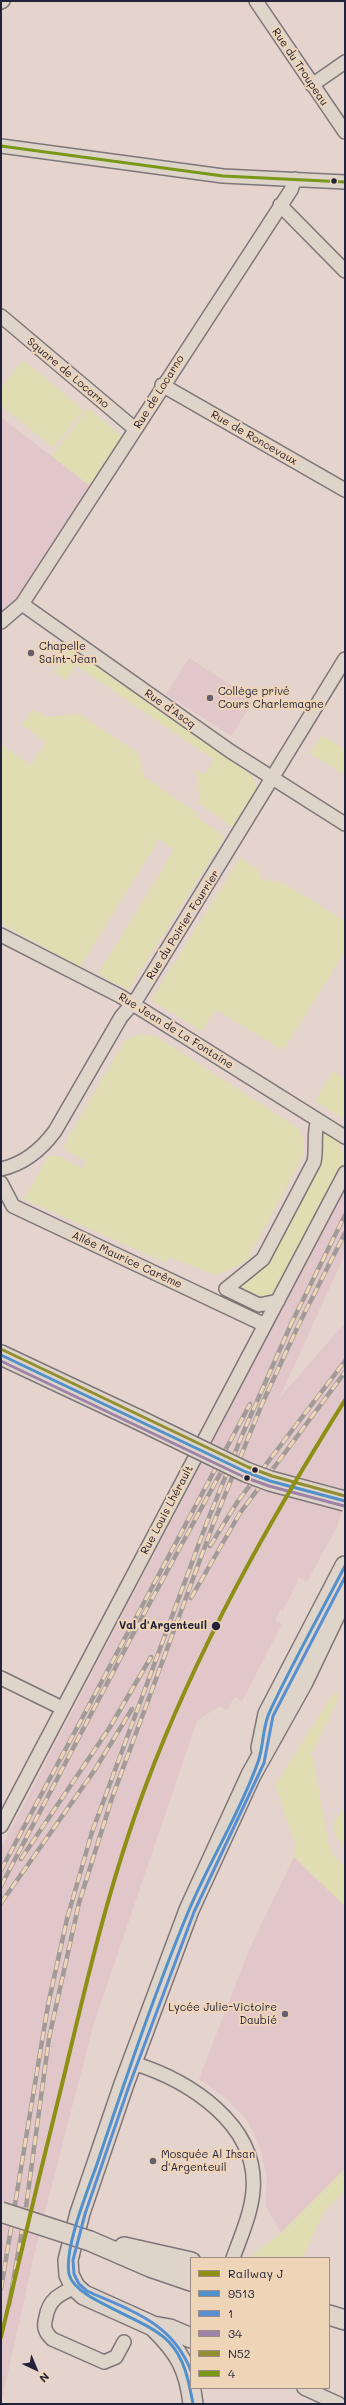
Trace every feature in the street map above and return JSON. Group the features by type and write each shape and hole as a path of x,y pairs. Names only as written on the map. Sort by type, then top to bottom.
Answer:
{"main road":[{"path":"1,1355 246,1472 270,1481 345,1501"},
{"path":"259,1761 268,1714 345,1566"},
{"path":"190,2338 170,2329 153,2326 84,2295 75,2286 69,2275 68,2267 80,2213 132,2063 189,1910 259,1761 303,1682 343,1604"},
{"path":"1,2212 90,2241 150,2267 190,2281"},
{"path":"90,2241 190,2262"},
{"path":"330,2315 345,2320"},
{"path":"153,2326 176,2351 186,2368 190,2389"},
{"path":"190,2389 193,2404"},
{"path":"193,2404 203,2389"}],"street":[{"name":"Rue du Troupeau","path":"256,1 345,132"},
{"path":"312,85 345,62"},
{"path":"1,146 224,176 345,182"},
{"name":"Rue de Locarno","path":"22,604 162,385 280,205 295,179"},
{"path":"280,205 345,272"},
{"name":"Square de Locarno","path":"1,316 135,429"},
{"name":"Rue de Roncevaux","path":"162,385 345,490"},
{"path":"1,622 22,604"},
{"name":"Rue d'Ascq","path":"22,604 273,779 345,824"},
{"name":"Rue du Poirier Fourrier","path":"1,1169 13,1166 44,1145 55,1132 117,1023 138,997 273,779 278,768 345,659"},
{"name":"Rue Jean de La Fontaine","path":"1,935 131,1004 345,1138"},
{"path":"278,1300 259,1305 226,1289 263,1259 314,1162 317,1145 314,1130 318,1120"},
{"name":"Rue Louis Lhérault","path":"1,1826 345,1173"},
{"name":"Allée Maurice Carême","path":"1,1183 13,1206 266,1323"},
{"path":"259,1305 266,1323"},
{"path":"1,1678 62,1708"},
{"path":"132,2063 176,2082 213,2106 237,2130 245,2145 253,2174 253,2190 248,2213 233,2257"},
{"path":"75,2286 54,2299 48,2306 44,2326 47,2334 52,2339 104,2362 116,2357 124,2342"},
{"path":"306,2389 338,2404"}],"shaded area":[{"path":"23,360 84,410 53,448 1,405 1,388"},
{"path":"88,408 122,436 90,486 52,456"},
{"path":"1,417 90,486 13,604 1,612"},
{"path":"70,648 252,776 257,787 232,827 200,804 196,770 204,775 214,760 76,665 66,680 54,672"},
{"name":"Collège privé Cours Charlemagne","path":"189,658 249,697 248,699 253,702 231,736 166,694"},
{"path":"33,709 46,717 79,714 138,753 144,777 197,813 197,817 225,837 128,990 98,974 174,850 159,839 80,967 1,924 1,745 31,765 46,742 22,725"},
{"path":"322,735 345,750 345,775 310,753"},
{"path":"240,858 259,870 262,880 274,882 280,881 345,921 345,952 283,1050 216,1010 202,1031 151,1000"},
{"path":"138,1034 153,1035 162,1040 298,1128 302,1135 304,1150 302,1158 247,1260 240,1265 216,1275 169,1257 166,1263 24,1199 48,1156 58,1156 82,1168 86,1161 65,1150 64,1145 124,1042"},
{"path":"333,1071 345,1079 345,1120 315,1101"},
{"path":"320,1130 339,1142 345,1161 274,1298 264,1299 249,1295 241,1289 239,1284 319,1159"},
{"path":"345,1188 345,1254 280,1397 345,1323 345,1500 337,1527 307,1582 299,1578 283,1611 280,1610 275,1620 282,1624 242,1701 234,1697 228,1710 219,1706 197,1721 93,2026 36,2247 1,2404 1,1848"},
{"path":"336,1690 338,1699 312,1753 330,1851 345,1867 345,1906 294,1857 295,1843 275,1785"},
{"path":"345,1808 345,1817 338,1828 345,1818 345,1848 337,1838 334,1828 337,1818"},
{"name":"Lycée Julie-Victoire Daubié","path":"294,1857 345,1906 345,2169 281,2233 265,2205 267,2177 260,2148 248,2121 226,2098 199,2079 249,1950"},
{"path":"345,2169 345,2191 323,2213 303,2257 252,2257 281,2233"}],"railway":[{"path":"290,1326 345,1215"},
{"path":"297,1328 345,1233"},
{"path":"1,2289 48,2005 67,1919 92,1832 207,1522 243,1433 292,1322"},
{"path":"9,2305 26,2207 49,2038 79,1903 112,1798 214,1522 262,1404 299,1324"},
{"path":"210,1546 238,1501 345,1361"},
{"path":"191,1598 240,1513 345,1372"},
{"path":"1,1870 250,1404"},
{"path":"1,1886 133,1634 227,1461"},
{"path":"21,1859 110,1727 151,1657"},
{"path":"1,1903 94,1771 132,1709"}],"rail line":[{"name":"J","path":"1,2337 92,1963 111,1891 133,1820 166,1734 211,1636 262,1540 316,1446 345,1400"}],"transit line":[{"name":"4","path":"1,146 223,176 345,182"},
{"name":"N52","path":"3,1350 248,1467 272,1476 345,1496"},
{"name":"9513","path":"1,1355 246,1472 270,1481 345,1501"},
{"name":"34","path":"1,1361 244,1477 269,1486 344,1506"},
{"name":"9513","path":"190,2387 183,2363 169,2342 145,2325 97,2301 74,2284 69,2274 68,2263 70,2250 82,2205 140,2038 176,1942 197,1891 251,1781 260,1756 267,1717 297,1656 345,1566"},
{"name":"1","path":"190,2369 183,2354 161,2329 134,2312 87,2291 79,2284 74,2274 73,2260 85,2214 129,2086 194,1912 264,1763 273,1716 345,1577"},
{"name":"9513","path":"190,2389 193,2404"}],"place":[{"name":"Chapelle Saint-Jean","path":"31,653"},
{"name":"Collège privé Cours Charlemagne","path":"210,698"},
{"name":"Val d'Argenteuil","path":"216,1626"},
{"name":"Lycée Julie-Victoire Daubié","path":"285,2014"},
{"name":"Mosquée Al Ihsan d'Argenteuil","path":"153,2161"}]}
